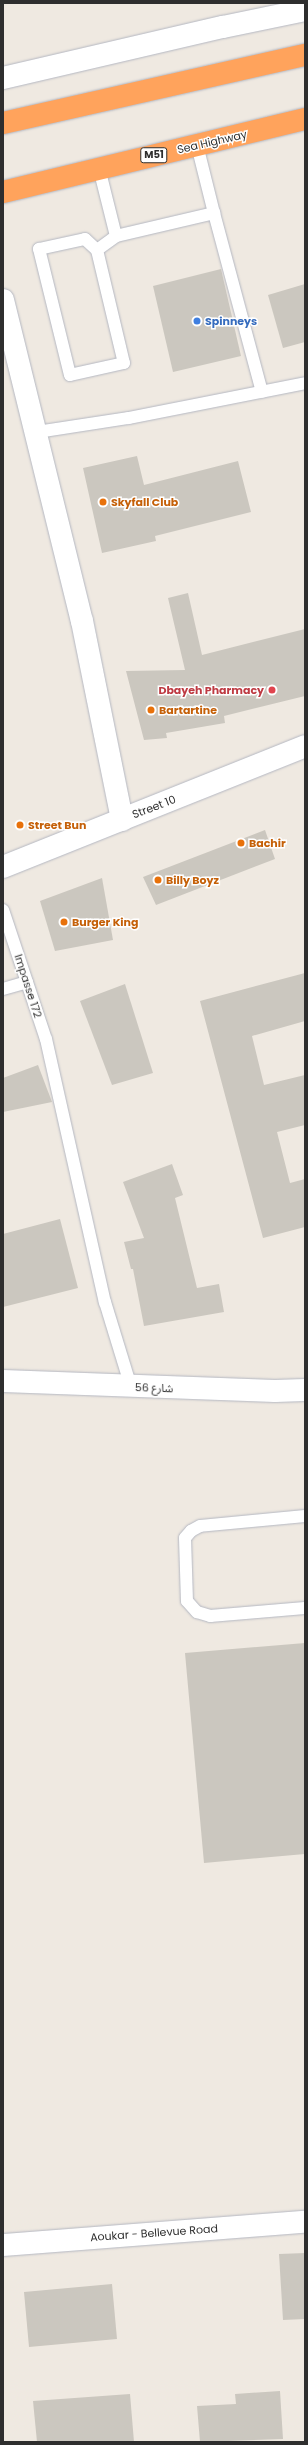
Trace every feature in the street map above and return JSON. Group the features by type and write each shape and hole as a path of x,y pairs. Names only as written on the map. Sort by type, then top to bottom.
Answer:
{"highway":[{"path":"3,123 305,55"},
{"name":"Sea Highway","path":"3,192 305,119"}],"street":[{"path":"3,78 223,27 305,10"},
{"path":"3,300 37,432 82,621 122,820"},
{"name":"Street 10","path":"3,867 305,746"},
{"name":"شارع 56","path":"3,1382 131,1387 305,1390"},
{"name":"Aoukar - Bellevue Road","path":"3,2245 305,2222"}],"lane":[{"path":"197,145 262,392"},
{"path":"99,168 116,236"},
{"path":"97,250 116,236 214,213"},
{"path":"86,239 97,250 124,363 70,375 39,249 86,239"},
{"path":"37,432 129,418 305,384"},
{"name":"Impasse 172","path":"3,910 46,1038 105,1302 131,1387"},
{"path":"3,989 27,982"},
{"path":"305,1516 200,1526 191,1531 185,1538 187,1601 197,1612 210,1616 305,1608"}],"building":[{"name":"Spinneys","path":"221,269 241,356 173,372 153,286"},
{"path":"305,284 305,342 283,348 268,295"},
{"path":"137,456 144,485 238,461 251,512 155,536 156,541 102,553 83,468"},
{"path":"188,593 202,655 305,629 305,696 224,716 225,723 166,733 167,738 144,740 126,671 185,670 168,598"},
{"path":"265,830 275,859 156,905 143,877"},
{"path":"102,878 113,940 55,951 40,901"},
{"path":"305,973 305,1021 252,1036 264,1085 305,1075 305,1125 277,1132 290,1183 305,1179 305,1227 263,1238 200,1001"},
{"path":"125,984 153,1073 112,1085 80,1001"},
{"path":"38,1065 52,1102 3,1112 3,1078"},
{"path":"172,1164 183,1195 175,1198 197,1288 219,1284 224,1312 144,1326 133,1269 131,1269 124,1242 144,1238 123,1182"},
{"path":"60,1219 78,1288 3,1307 3,1234"},
{"path":"305,1643 305,1854 204,1863 185,1653"},
{"path":"305,2253 305,2319 283,2320 279,2254"},
{"path":"112,2284 117,2339 29,2347 24,2292"},
{"path":"280,2391 283,2439 200,2442 197,2406 236,2404 235,2394"},
{"path":"130,2394 134,2442 37,2442 33,2401"}],"place":[{"name":"Spinneys","path":"197,321"},
{"name":"Skyfall Club","path":"103,502"},
{"name":"Dbayeh Pharmacy","path":"272,690"},
{"name":"Bartartine","path":"151,710"},
{"name":"Street Bun","path":"20,825"},
{"name":"Bachir","path":"241,843"},
{"name":"Billy Boyz","path":"158,880"},
{"name":"Burger King","path":"64,922"}]}
